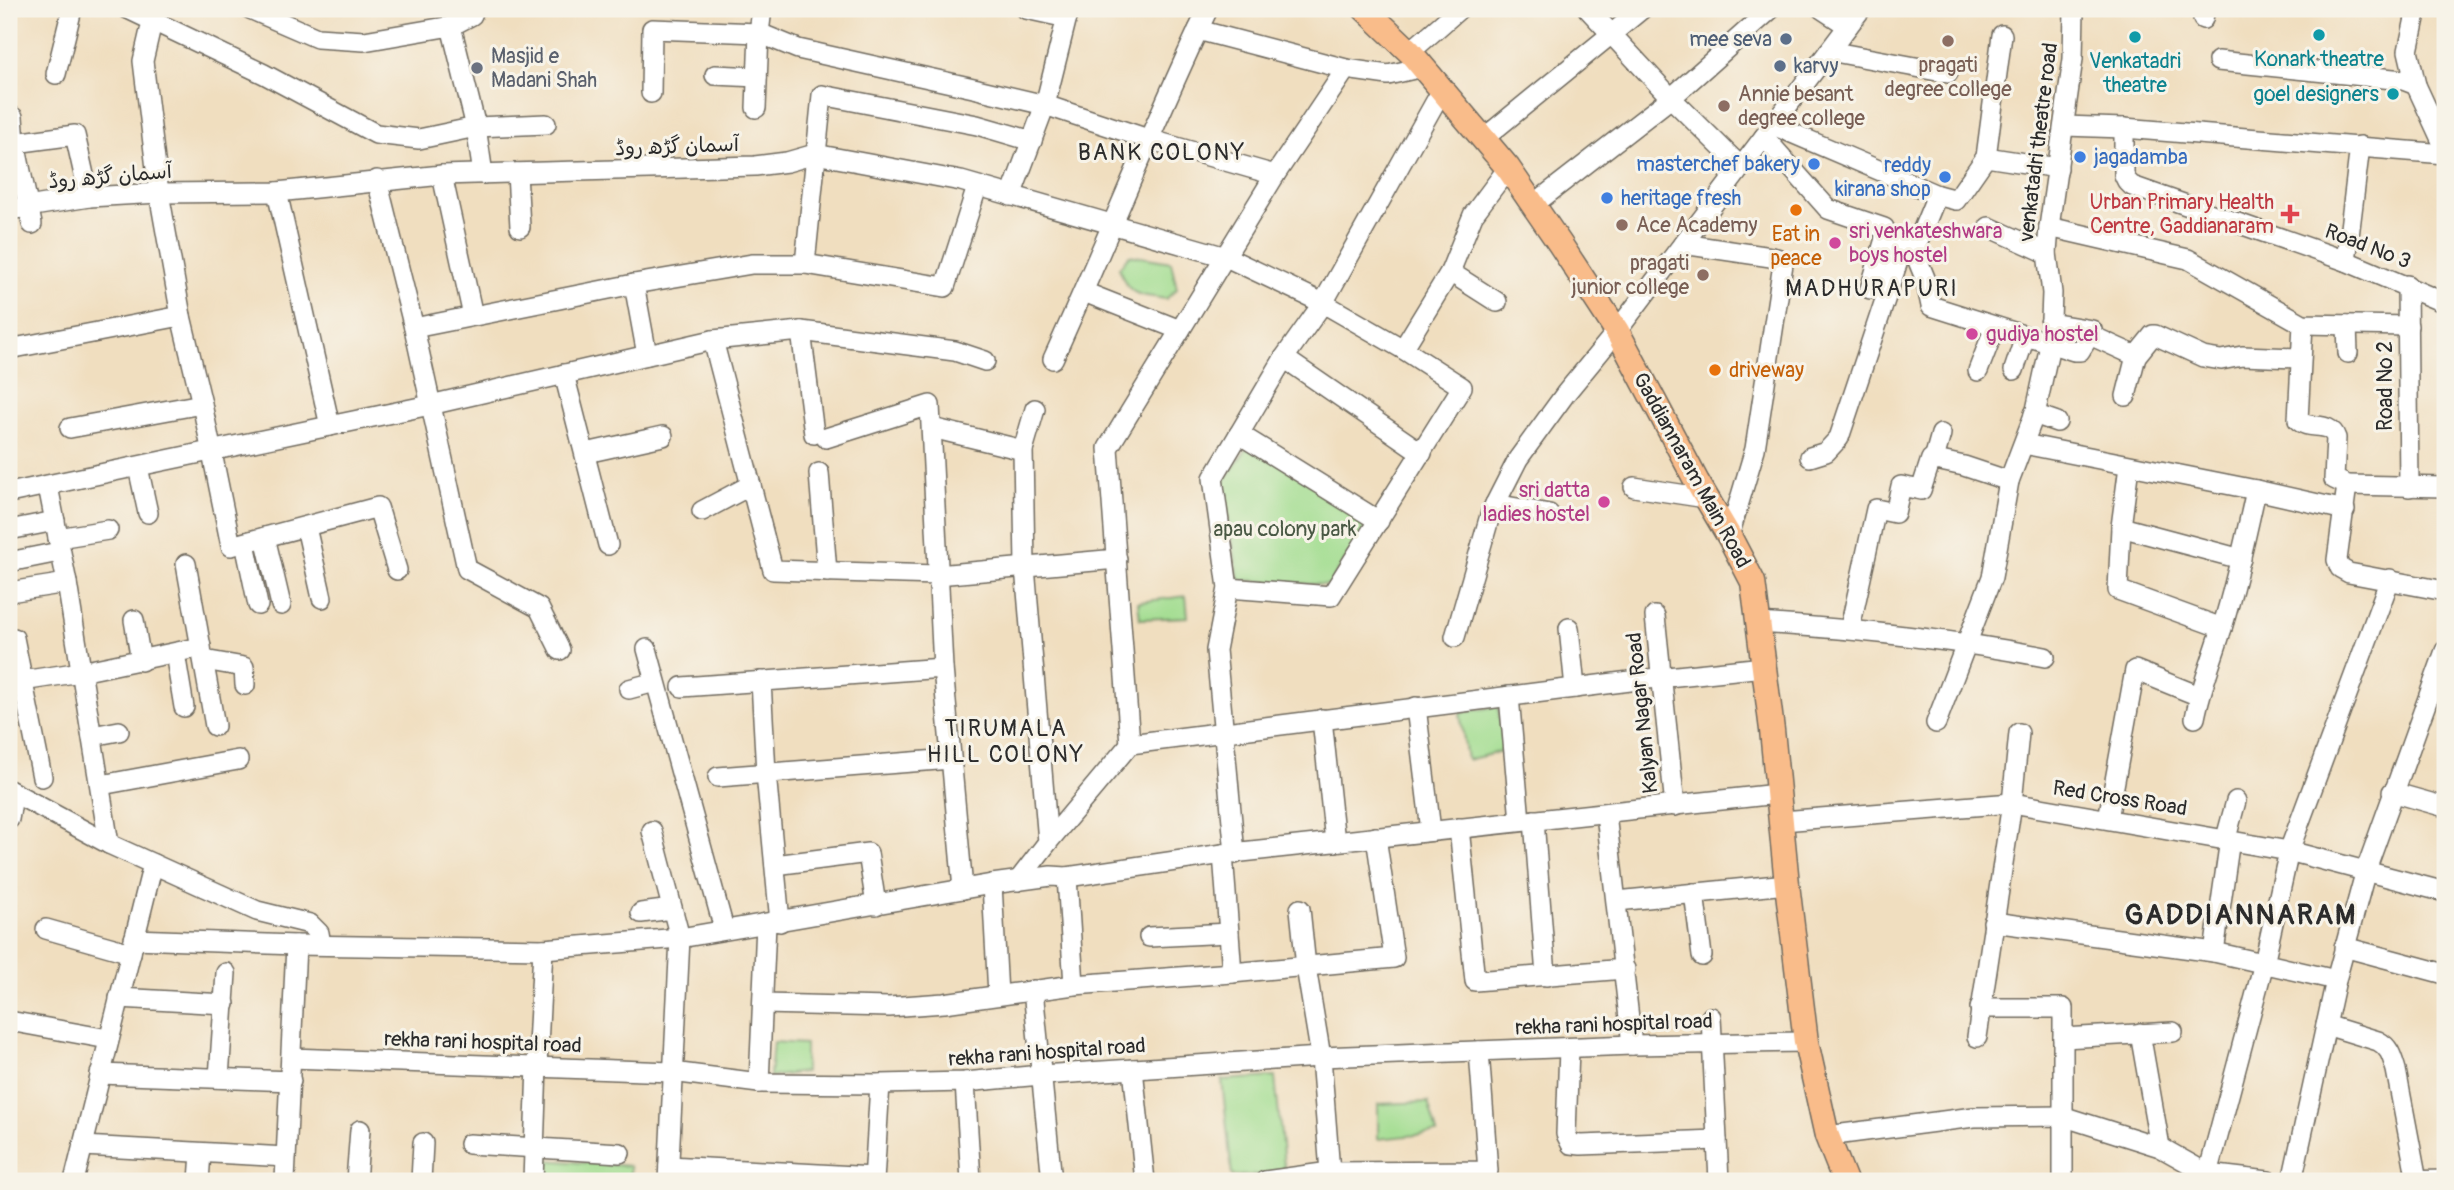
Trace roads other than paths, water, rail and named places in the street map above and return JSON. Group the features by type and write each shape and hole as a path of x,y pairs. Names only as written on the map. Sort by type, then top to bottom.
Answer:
{"main road":[{"name":"Gaddiannaram Main Road","path":"1365,9 1417,60 1508,168 1617,331 1753,582 1806,1042 1827,1136 1845,1181"}],"street":[{"path":"56,74 72,9"},
{"path":"128,9 153,14 376,134 419,139 476,127 546,124"},
{"path":"250,9 317,38 364,41 451,26 472,15 474,9"},
{"path":"756,108 762,9"},
{"path":"1011,196 1045,105 1068,14 1026,9"},
{"path":"1053,359 1148,139 1208,9"},
{"path":"1198,30 1346,69 1388,75 1417,60 1459,9"},
{"path":"1588,9 1671,98 1741,167"},
{"path":"1483,139 1642,9"},
{"path":"1533,205 1671,98 1771,9"},
{"path":"1822,9 1848,26"},
{"path":"1455,637 1491,512 1518,460 1566,393 1617,331 1861,9"},
{"name":"venkatadri theatre road","path":"1936,723 1993,577 2009,481 2034,414 2050,345 2052,293 2047,253 2073,60 2074,9"},
{"path":"2417,9 2409,51 2416,85 2445,148"},
{"path":"153,14 144,61 159,193 181,316 231,546 378,507 397,570"},
{"path":"451,26 476,127 483,174"},
{"path":"651,93 652,29 759,33 798,49 1045,105 1148,139 1275,175"},
{"path":"1768,131 1956,201 1986,157 2001,35"},
{"path":"1829,51 1948,73"},
{"path":"2218,61 2403,80 2416,85"},
{"path":"1130,744 1108,448 1275,175 1346,69"},
{"path":"715,75 757,77"},
{"path":"1232,974 1224,731 1216,650 1228,588 1213,478 1284,358 1323,303 1441,90"},
{"path":"804,264 822,94 977,125 1032,141"},
{"path":"13,117 23,214"},
{"path":"2064,126 2124,128 2445,154"},
{"name":"Road No 3","path":"2124,128 2124,175 2132,186 2346,261 2445,303"},
{"path":"1768,131 1828,209 1884,228 1901,245 1925,278 1931,306 2077,352 2090,335 2136,356"},
{"path":"15,143 75,135 89,197"},
{"path":"2346,261 2360,146"},
{"name":"آسمان گڑھ روڈ","path":"23,214 89,197 159,193 277,192 442,175 755,166 787,162 815,154 961,181 1226,257 1323,303 1462,387 1422,453"},
{"path":"1986,157 2059,168"},
{"path":"1403,349 1450,272 1474,215 1508,168"},
{"path":"517,173 520,227"},
{"path":"442,175 473,316"},
{"path":"377,180 414,328 467,569 538,608 560,650"},
{"path":"414,328 634,284 752,264 804,264 945,287 977,187"},
{"path":"277,192 330,426"},
{"path":"1870,289 1937,195"},
{"path":"2049,227 2188,259 2303,324 2408,326"},
{"path":"1989,228 2047,253"},
{"path":"1683,244 1777,258 1783,264 1755,449 1729,536"},
{"path":"1810,457 1826,452 1839,438 1901,245"},
{"path":"1450,272 1497,302"},
{"path":"634,284 647,355"},
{"name":"Road No 2","path":"2407,285 2409,487"},
{"path":"1084,292 1180,330"},
{"path":"9,349 181,316"},
{"path":"2050,323 2092,330"},
{"path":"2303,324 2299,358 2298,420 2304,425 2330,428 2334,432 2334,479 2347,485 2445,487"},
{"path":"2347,325 2348,353"},
{"path":"1978,371 1994,327"},
{"path":"801,331 820,436 930,405 943,667 963,889"},
{"path":"9,493 430,405 713,340 801,331 955,351 985,361"},
{"path":"2126,396 2136,356 2152,335 2203,357 2221,360 2249,356 2299,358"},
{"path":"2014,370 2025,337"},
{"path":"713,340 774,570 937,575 1117,559"},
{"path":"1228,588 1331,596 1422,453 1284,358"},
{"path":"564,374 608,545"},
{"path":"70,428 202,404"},
{"path":"1035,409 1023,450 1025,567 1048,842"},
{"path":"2034,414 2057,422"},
{"path":"932,428 1023,450"},
{"path":"1239,434 1379,521"},
{"path":"1850,628 1876,509 1895,513 1901,486 1921,490 1941,434"},
{"path":"586,453 663,436"},
{"path":"2024,444 2345,510"},
{"path":"1934,459 2009,481"},
{"path":"2129,466 2118,590 2222,628"},
{"path":"138,467 148,513"},
{"path":"819,473 827,572"},
{"path":"702,511 751,485"},
{"path":"2347,485 2337,559 2340,568 2349,573 2445,591"},
{"path":"48,486 67,583 109,844"},
{"path":"1634,487 1706,498"},
{"path":"2195,718 2199,696 2241,559 2256,490"},
{"path":"1495,504 1549,514"},
{"path":"306,527 321,598"},
{"path":"2122,527 2241,559"},
{"path":"9,530 58,537 108,530"},
{"path":"9,562 58,537"},
{"path":"265,537 281,605"},
{"path":"244,543 258,605"},
{"path":"186,564 215,726"},
{"path":"2205,1177 2264,964 2289,851 2390,579"},
{"path":"9,592 67,583"},
{"name":"Kalyan Nagar Road","path":"1654,616 1675,806"},
{"path":"134,620 141,661"},
{"path":"1758,623 1850,628 1967,642 2045,657"},
{"path":"1569,628 1575,688"},
{"path":"14,638 16,682 41,777"},
{"path":"647,649 724,929"},
{"path":"2292,1181 2336,979 2365,870 2445,651"},
{"path":"174,653 184,707"},
{"path":"16,682 174,653 202,654 244,667 244,685"},
{"path":"682,687 943,667"},
{"path":"1018,881 1130,744 1416,707 1764,667"},
{"path":"2108,819 2135,670 2199,696"},
{"path":"759,1083 763,1004 773,923 775,865 761,681"},
{"path":"629,689 655,682"},
{"path":"1509,696 1546,976"},
{"path":"1416,707 1431,831"},
{"path":"1322,719 1335,842"},
{"path":"92,736 119,731"},
{"path":"1977,1037 2012,803 2019,733"},
{"path":"718,777 951,759"},
{"path":"100,785 238,760"},
{"path":"2392,792 2445,807"},
{"path":"46,929 132,946 321,944 543,949 680,938 1051,876 1067,877 1229,854 1777,794"},
{"path":"2214,952 2228,839 2236,801"},
{"name":"Red Cross Road","path":"1782,821 2012,803 2289,851 2445,892"},
{"path":"10,804 109,844 257,911 310,924 318,933 321,944"},
{"path":"1606,814 1632,1045"},
{"path":"1459,828 1475,981 1625,969"},
{"path":"652,831 680,938 668,1174 874,1179 880,1084"},
{"path":"763,1004 889,1007 944,1003 1074,985 1232,974 1394,958 1376,837"},
{"path":"775,865 869,853 876,905"},
{"path":"74,1181 153,864"},
{"path":"1067,877 1074,985"},
{"path":"992,884 998,995"},
{"path":"1617,901 1787,884"},
{"path":"1694,894 1702,956"},
{"path":"641,913 672,909"},
{"path":"1300,909 1306,967 1321,1057 1329,1177"},
{"path":"1993,922 2214,952 2336,979"},
{"path":"1150,937 1229,933"},
{"path":"285,1181 296,945"},
{"path":"2344,947 2445,974"},
{"path":"533,1181 543,949"},
{"path":"219,1078 226,974"},
{"path":"1033,990 1052,1181"},
{"path":"119,998 225,1004"},
{"path":"1980,1008 2062,1007 2063,1181"},
{"path":"1711,1017 1719,1181"},
{"path":"9,1021 108,1040"},
{"path":"2326,1025 2378,1041 2391,1052 2417,1181"},
{"path":"2063,1038 2173,1032"},
{"path":"2140,1033 2160,1147"},
{"name":"rekha rani hospital road","path":"291,1058 672,1072 759,1083 880,1084 965,1082 1321,1057 1632,1045 1806,1042"},
{"path":"1569,1048 1566,1134 1571,1144 1717,1140"},
{"path":"1265,1181 1329,1177 1488,1176 1479,1051"},
{"path":"1133,1069 1145,1181"},
{"path":"100,1074 291,1081"},
{"path":"965,1082 971,1181"},
{"path":"1827,1136 1974,1117 2062,1116 2160,1147 2205,1177 2268,1181"},
{"path":"356,1181 360,1130"},
{"path":"421,1181 423,1143"},
{"path":"469,1144 620,1153"},
{"path":"83,1146 286,1157"},
{"path":"199,1181 201,1153"},
{"path":"2403,1181 2445,1180"}],"place":[{"name":"Konark theatre","path":"2319,35"},
{"name":"Venkatadri theatre","path":"2135,37"},
{"name":"mee seva","path":"1786,39"},
{"name":"pragati degree college","path":"1948,41"},
{"name":"karvy","path":"1780,66"},
{"name":"Masjid e Madani Shah","path":"477,68"},
{"name":"goel designers","path":"2393,94"},
{"name":"Annie besant degree college","path":"1724,106"},
{"name":"jagadamba","path":"2080,157"},
{"name":"masterchef bakery","path":"1814,164"},
{"name":"reddy kirana shop","path":"1945,177"},
{"name":"heritage fresh","path":"1607,198"},
{"name":"Eat in peace","path":"1796,210"},
{"name":"Urban Primary Health Centre, Gaddianaram","path":"2290,214"},
{"name":"Ace Academy","path":"1622,225"},
{"name":"sri venkateshwara boys hostel","path":"1835,243"},
{"name":"pragati junior college","path":"1703,275"},
{"name":"gudiya hostel","path":"1972,334"},
{"name":"driveway","path":"1715,370"},
{"name":"sri datta ladies hostel","path":"1604,502"}],"district":[{"name":"BANK COLONY","path":"1162,152"},
{"name":"MADHURAPURI","path":"1872,288"},
{"name":"TIRUMALA HILL COLONY","path":"1006,741"},
{"name":"GADDIANNARAM","path":"2241,914"}],"park label":[{"name":"apau colony park","path":"1285,529"}]}
